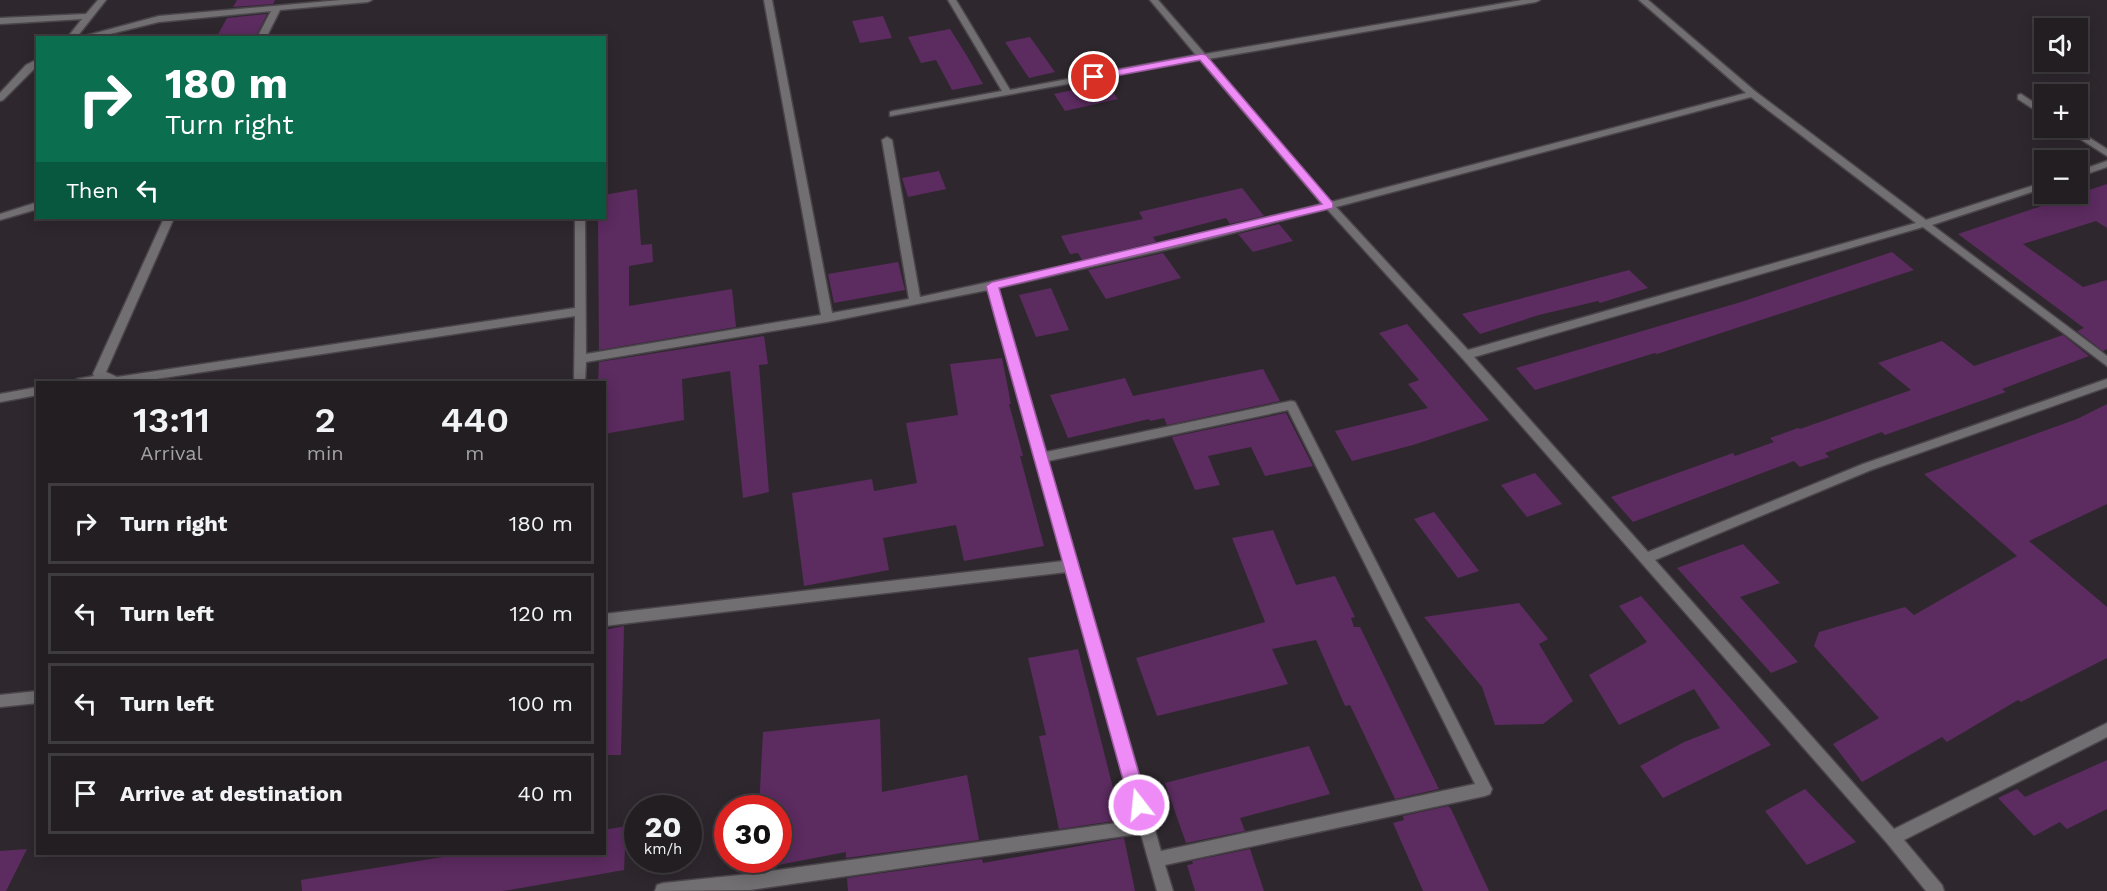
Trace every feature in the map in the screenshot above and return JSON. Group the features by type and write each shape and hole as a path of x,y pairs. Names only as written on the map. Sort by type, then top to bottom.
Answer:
{"street":[{"path":"73,36 102,0"},
{"path":"89,36 159,19 276,10 304,3 368,0"},
{"path":"768,0 827,318"},
{"path":"952,0 1007,93"},
{"path":"1154,0 1329,206 1466,355 1892,838 1936,891"},
{"path":"893,114 1202,57 1536,0"},
{"path":"1643,0 1753,94 2107,362"},
{"path":"262,36 276,10"},
{"path":"0,21 89,16"},
{"path":"0,99 36,62"},
{"path":"580,359 827,318 992,286 1329,206 1753,94"},
{"path":"2021,97 2034,106"},
{"path":"2084,138 2107,153"},
{"path":"887,140 915,302"},
{"path":"2088,171 2107,164"},
{"path":"1466,355 1923,224 2034,188"},
{"path":"0,217 36,206"},
{"path":"115,381 99,374 170,219"},
{"path":"580,219 580,381"},
{"path":"992,286 1165,891"},
{"path":"125,381 580,311"},
{"path":"87,381 106,378"},
{"path":"1645,559 1867,467 2107,383"},
{"path":"0,398 36,391"},
{"path":"1041,458 1291,405 1485,789 1155,860"},
{"path":"606,620 1071,566"},
{"path":"0,701 36,697"},
{"path":"1892,838 2107,730"},
{"path":"663,891 750,882 1145,826"}],"building":[{"path":"237,0 275,0 273,4 233,7"},
{"path":"267,14 256,36 217,36 227,18"},
{"path":"883,16 892,38 860,43 852,21"},
{"path":"950,29 983,84 952,90 936,60 921,63 908,37"},
{"path":"1030,37 1055,72 1029,78 1005,42"},
{"path":"1106,83 1118,99 1065,111 1054,94"},
{"path":"939,171 946,189 908,197 902,178"},
{"path":"2107,184 2107,228 2096,221 2023,244 2083,287 2107,280 2107,349 2103,351 2077,331 2084,328 1958,234 2047,204 2088,204 2088,190"},
{"path":"1242,188 1264,216 1230,224 1226,218 1153,237 1156,242 1082,260 1078,253 1070,254 1061,236 1143,219 1139,212"},
{"path":"637,189 641,245 652,244 653,262 629,266 629,306 732,289 736,327 599,350 598,219 606,219 606,195"},
{"path":"1279,224 1293,241 1253,252 1238,234"},
{"path":"1892,252 1914,270 1657,354 1535,390 1516,368 1741,302"},
{"path":"1163,253 1181,278 1106,299 1088,270"},
{"path":"898,262 905,290 834,303 828,274"},
{"path":"1629,270 1648,288 1600,303 1598,301 1539,315 1480,334 1462,314"},
{"path":"1051,288 1069,330 1036,337 1019,295"},
{"path":"1407,324 1489,420 1413,445 1352,461 1335,431 1428,408 1408,384 1419,380 1379,333"},
{"path":"2063,335 2089,356 2002,389 2006,392 1885,435 1882,432 1825,453 1829,457 1800,467 1794,461 1633,522 1611,497 1733,453 1735,456 1774,442 1770,438 1911,390 1878,363 1942,341 1974,366"},
{"path":"764,336 768,364 759,365 769,492 743,498 730,371 682,379 684,420 606,434 606,381 598,381 599,362"},
{"path":"1002,358 1011,404 1009,404 1023,456 1020,456 1044,546 964,561 956,525 883,538 889,570 804,586 792,493 872,479 874,491 917,483 906,423 958,415 950,364"},
{"path":"1263,369 1280,401 1167,425 1164,418 1150,421 1149,419 1068,438 1050,395 1125,378 1133,396"},
{"path":"2107,404 2107,504 2029,541 2107,607 2107,658 2021,702 2018,700 1947,742 1942,737 1862,782 1833,744 1879,718 1814,646 1819,632 1905,607 1914,615 2017,556 1924,474 2077,419"},
{"path":"1286,413 1313,466 1265,476 1251,447 1208,456 1220,485 1195,490 1172,437"},
{"path":"1535,473 1562,504 1527,517 1501,485"},
{"path":"1434,512 1479,571 1458,578 1414,519"},
{"path":"1273,530 1296,585 1335,576 1355,617 1351,618 1354,627 1360,627 1439,789 1395,799 1350,705 1345,706 1316,640 1272,649 1288,684 1157,716 1136,658 1265,622 1232,538"},
{"path":"1743,544 1780,583 1740,597 1798,662 1771,673 1677,568"},
{"path":"1641,596 1771,745 1663,798 1640,766 1684,742 1720,728 1694,689 1619,725 1589,675 1647,642 1619,606"},
{"path":"1519,603 1548,639 1539,644 1573,701 1543,724 1495,725 1482,687 1424,617"},
{"path":"624,626 621,755 606,755 606,630"},
{"path":"1078,649 1121,820 1059,829 1039,736 1046,735 1028,658"},
{"path":"880,719 882,792 967,775 979,840 846,858 846,852 792,862 792,795 760,795 763,732"},
{"path":"1309,746 1330,794 1240,818 1245,831 1186,843 1165,783"},
{"path":"2107,760 2107,809 2067,829 2060,822 2034,836 1998,798 2017,789 2025,797"},
{"path":"1805,789 1856,842 1807,865 1765,811"},
{"path":"1448,806 1489,891 1423,891 1393,823 1404,820 1403,816"},
{"path":"624,826 624,870 503,891 302,891 301,880 455,855 606,855 606,830"},
{"path":"1124,838 1135,891 848,891 847,878 982,859 983,863"},
{"path":"27,849 6,891 0,891 0,851"},
{"path":"1250,849 1264,891 1195,891 1187,865 1193,864 1192,861"}],"route":[{"path":"1094,77 1202,57 1329,206 992,286 1139,805"}]}
